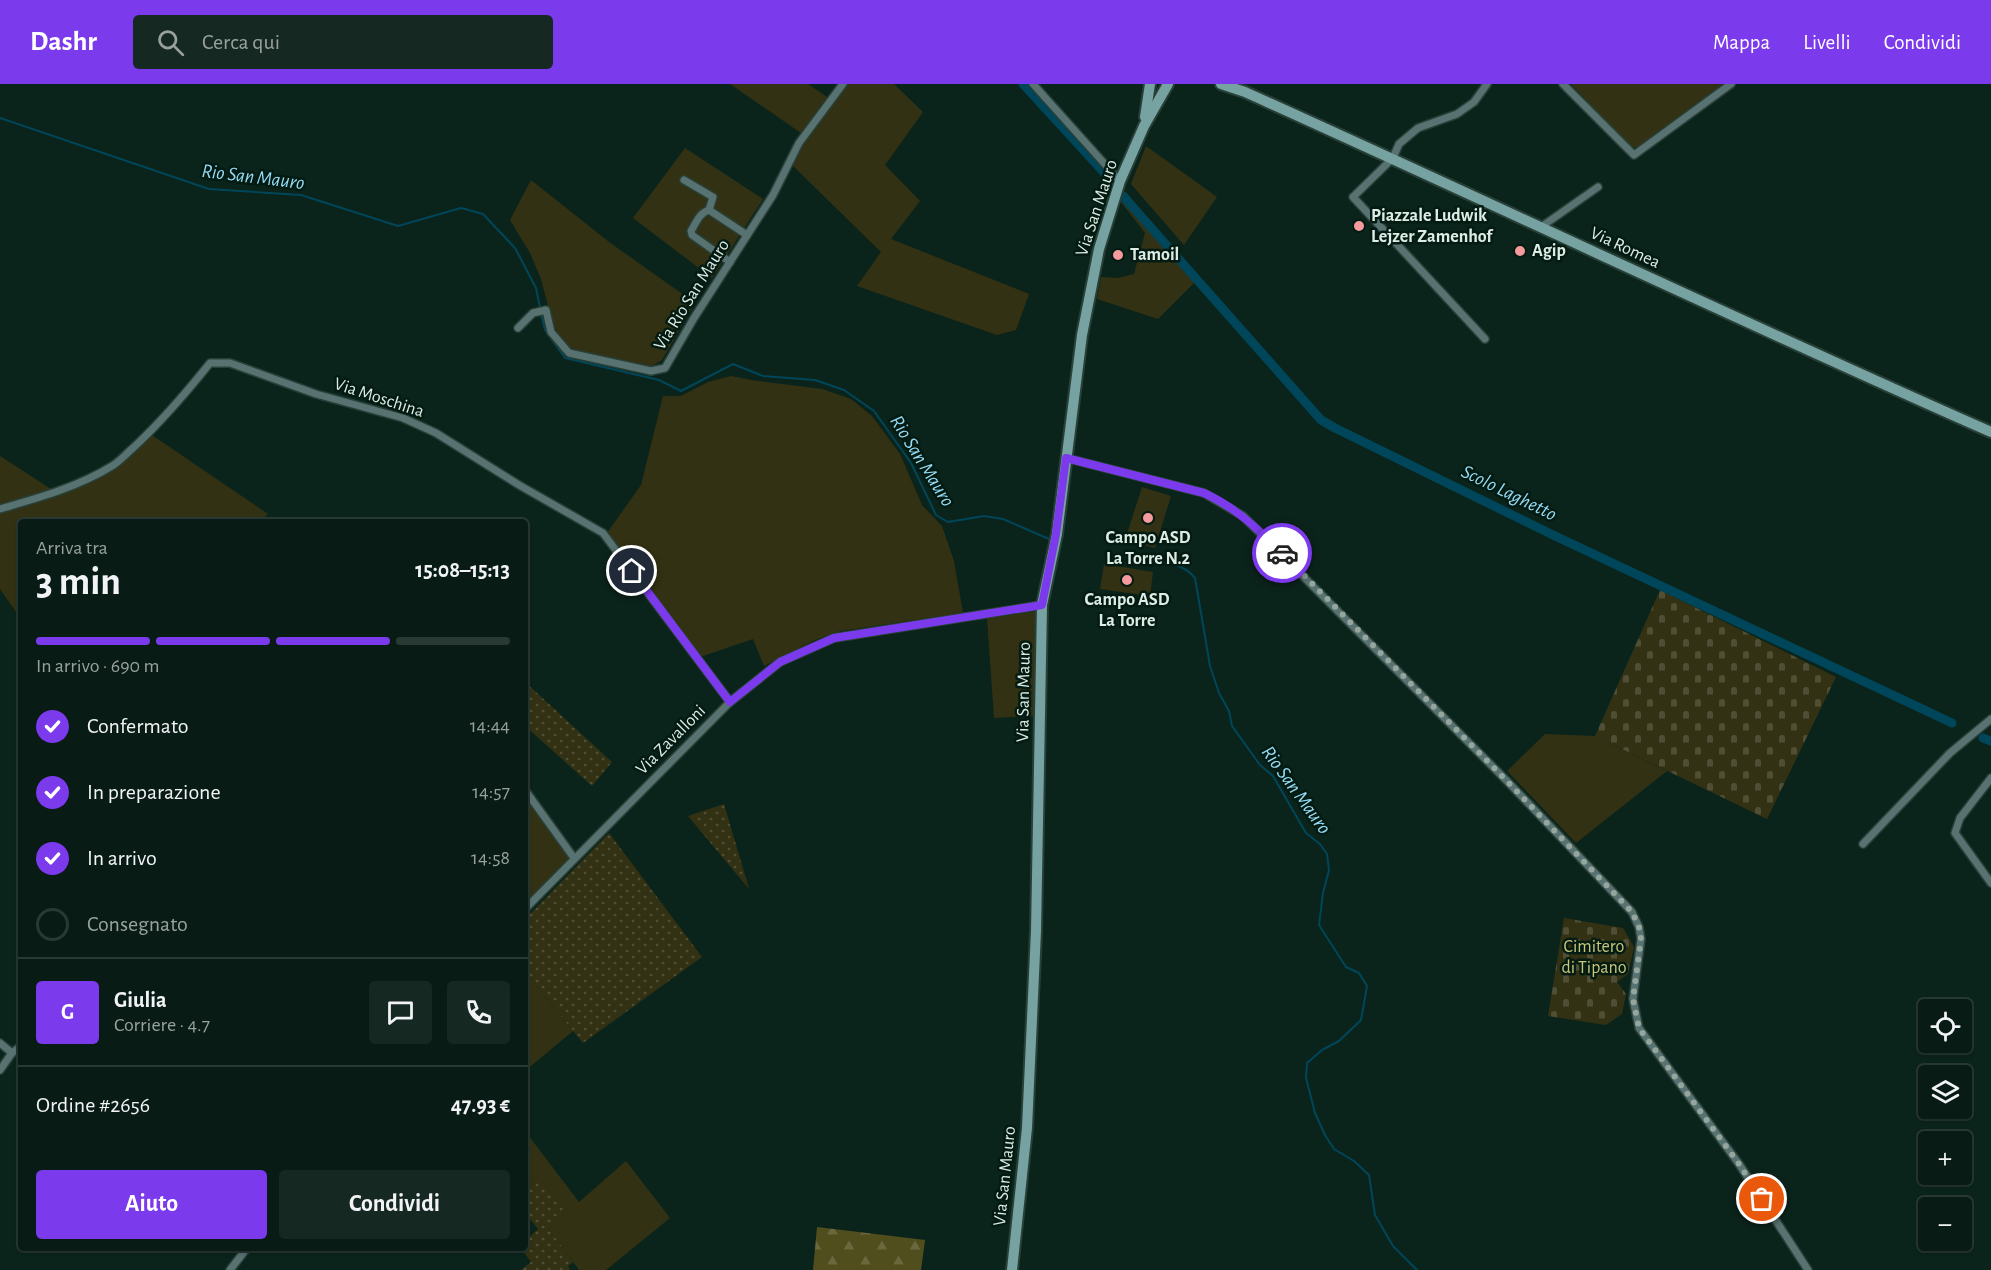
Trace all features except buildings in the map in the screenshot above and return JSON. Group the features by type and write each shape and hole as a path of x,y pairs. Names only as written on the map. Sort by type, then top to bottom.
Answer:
{"main road":[{"name":"Via San Mauro","path":"1144,126 1150,84"},
{"name":"Via San Mauro","path":"1012,1270 1027,1128 1031,1047 1036,931 1042,605 1056,534 1082,335 1099,249 1120,181 1144,126 1168,84"},
{"name":"Via Romea","path":"1221,84 1245,92"},
{"name":"Via Romea","path":"1231,84 1852,371 1991,432"}],"street":[{"name":"Via Rio San Mauro","path":"518,328 533,313 546,310 551,332 569,353 651,371 665,368 694,318 773,195 799,143 843,84"},
{"path":"1033,84 1120,181"},
{"path":"1485,339 1353,196 1393,159 1399,144 1418,128 1457,114 1474,102 1487,84"},
{"path":"1563,84 1634,155 1731,84"},
{"path":"684,180 713,197 709,210 700,216 691,231 692,235 730,262"},
{"path":"1541,228 1598,186"},
{"path":"709,210 747,235"},
{"name":"Via Moschina","path":"0,509 39,498 86,480 113,465 146,437 210,363 230,363 316,394 403,418 436,434 603,533 730,702"},
{"path":"1066,458 1204,493 1243,516 1506,780 1632,912 1639,927 1641,939 1633,999 1639,1028 1739,1164 1808,1270"},
{"name":"Via Zavalloni","path":"528,906 730,702 780,662 834,638 1042,605"},
{"path":"1863,844 1950,753 1991,719"},
{"path":"1991,778 1960,818 1955,833 1991,883"},
{"path":"528,794 574,858"},
{"path":"0,1043 12,1053"},
{"path":"0,1070 18,1048"},
{"path":"230,1270 246,1251"}],"green space":[{"path":"730,84 808,84 827,97 801,133"},
{"path":"848,84 894,84 923,112 885,165 920,201 891,239 1029,294 1016,330 997,335 857,286 881,252 792,165 805,140"},
{"path":"1571,84 1725,84 1705,102 1639,148 1628,146"},
{"path":"1146,146 1217,197 1184,245 1131,184"},
{"path":"685,148 763,199 712,278 633,218"},
{"path":"531,180 609,242 695,303 662,360 652,366 585,354 569,347 560,338 552,321 541,279 530,253 510,220"},
{"path":"1125,191 1198,279 1158,319 1097,299 1101,277 1118,278 1134,274 1145,233 1121,202"},
{"path":"731,376 822,389 851,399 872,416 900,454 922,505 942,526 954,561 963,613 841,631 815,640 764,666 753,639 700,657 607,533 641,485 663,396 681,396 708,382"},
{"path":"146,431 268,514 262,519 18,519 18,615 0,589 0,456 51,489 88,476 112,462"},
{"name":"Campo ASD La Torre N.2","path":"1142,487 1171,496 1155,548 1125,540"},
{"name":"Campo ASD La Torre","path":"1104,564 1153,572 1150,596 1100,589"},
{"path":"1660,590 1836,677 1767,819 1595,736"},
{"path":"1039,611 1034,716 994,718 987,618"},
{"path":"528,685 612,762 592,786 528,729"},
{"path":"1545,734 1595,736 1667,771 1576,843 1507,771"},
{"path":"528,801 570,857 528,900"},
{"path":"724,804 749,889 688,816"},
{"path":"609,833 702,957 583,1043 528,976 528,916"},
{"name":"Cimitero di Tipano","path":"1564,918 1623,928 1634,947 1628,974 1617,982 1626,994 1622,1014 1606,1025 1548,1016"},
{"path":"528,976 573,1031 528,1068"},
{"path":"528,1135 579,1202 626,1161 670,1218 606,1270 579,1270 549,1229 567,1212 537,1176 528,1183"},
{"path":"537,1176 568,1212 549,1229 573,1262 568,1266 570,1270 521,1270 531,1262 523,1251 528,1251 528,1238 538,1229 528,1217 528,1183"},
{"path":"817,1227 925,1240 921,1270 813,1270"}],"waterway":[{"name":"Scolo Laghetto","path":"1023,84 1110,179"},
{"name":"Rio San Mauro","path":"0,118 209,189 301,195 398,226 461,208 483,214 515,248 536,288 540,308"},
{"name":"Scolo Laghetto","path":"1123,196 1321,420 1553,535 1952,723"},
{"name":"Rio San Mauro","path":"541,314 545,330 565,358 659,380 681,391 733,364 763,376 815,380 844,390 874,411 911,463 936,515 948,522 984,516 1003,519 1049,539"},
{"name":"Rio San Mauro","path":"1160,561 1184,569 1195,578 1210,666 1219,693 1229,711 1232,726 1260,765 1273,776 1306,833 1320,844 1327,854 1329,870 1319,925 1346,967 1359,973 1367,986 1361,1020 1339,1041 1322,1050 1307,1063 1306,1078 1315,1113 1325,1135 1334,1149 1354,1161 1369,1175 1375,1215 1393,1246 1417,1270"},
{"name":"Scolo Laghetto","path":"1983,738 1991,741"}],"way so far":[{"path":"1282,553 1506,780 1632,912 1639,927 1641,939 1633,999 1639,1028 1762,1199"}],"place":[{"name":"Piazzale Ludwik Lejzer Zamenhof","path":"1359,226"},
{"name":"Agip","path":"1520,251"},
{"name":"Tamoil","path":"1118,255"},
{"name":"Campo ASD La Torre N.2","path":"1148,518"},
{"name":"Campo ASD La Torre","path":"1127,580"}],"route":[{"path":"632,571 730,702 780,662 834,638 1042,605 1056,534 1066,458 1204,493 1243,516 1282,553"}]}
